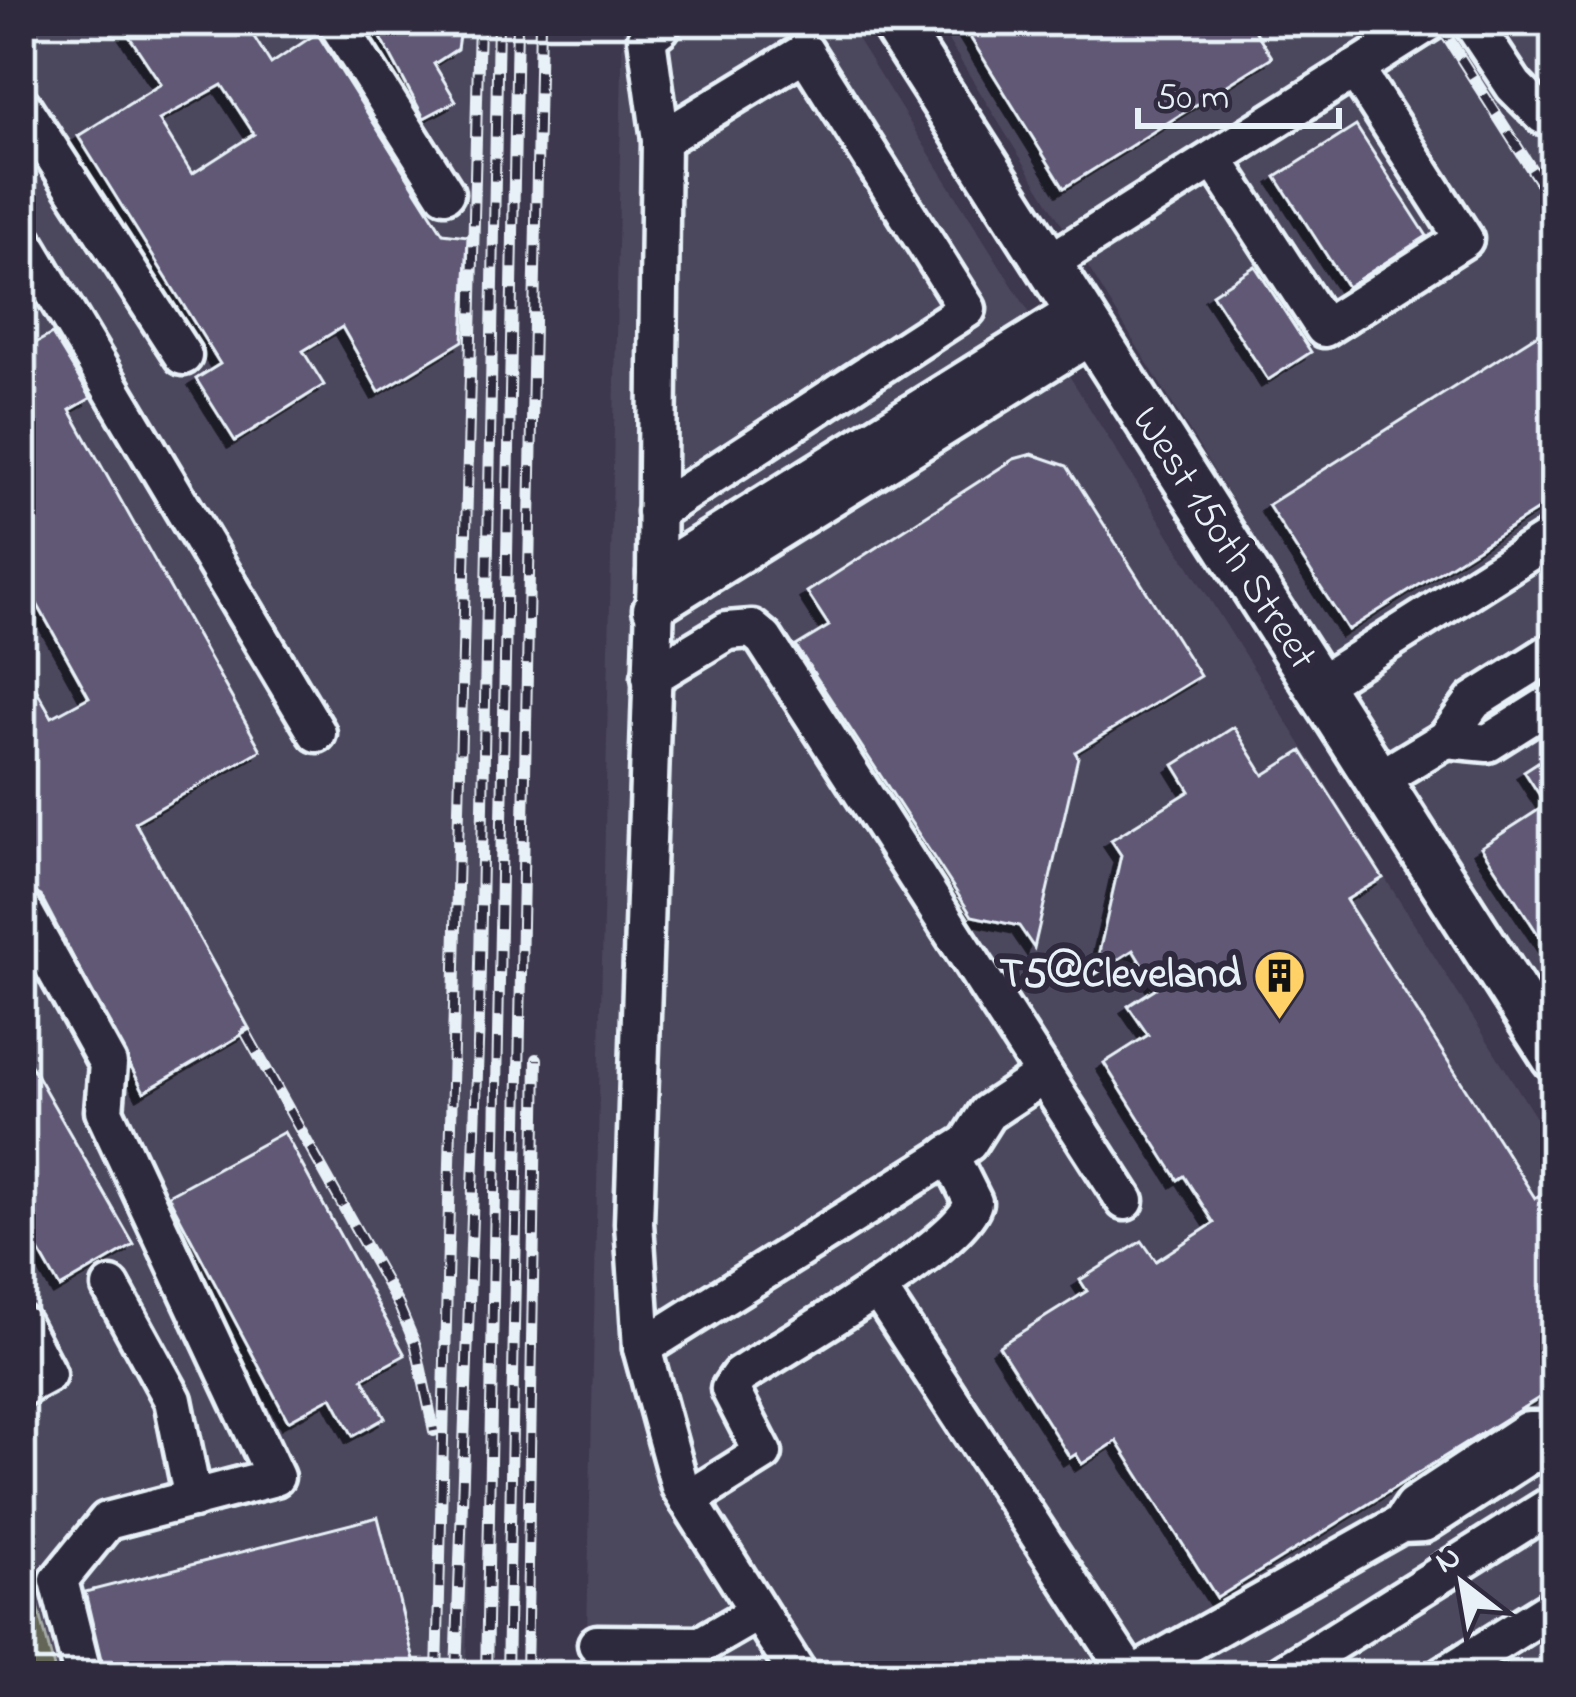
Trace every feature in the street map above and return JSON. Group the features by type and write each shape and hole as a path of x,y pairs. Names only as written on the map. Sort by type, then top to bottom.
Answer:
{"main road":[{"name":"West 150th Street","path":"893,21 1555,1057"}],"street":[{"path":"336,21 446,194"},
{"path":"1471,21 1514,86 1544,115 1555,113"},
{"path":"670,24 647,38 661,140 652,677 633,1238 642,1348 669,1455 688,1500 799,1676"},
{"path":"1046,265 1355,69 1409,27"},
{"path":"656,512 967,309 805,52 661,140"},
{"path":"1214,159 1324,328 1464,239 1355,69"},
{"path":"21,105 183,356"},
{"path":"21,237 316,733"},
{"path":"654,591 1084,323"},
{"path":"1317,686 1555,535"},
{"path":"652,677 728,631 752,629 764,638 1124,1202"},
{"path":"1378,780 1446,739 1474,701 1555,650"},
{"path":"1446,739 1488,743 1555,701"},
{"path":"21,907 108,1064 104,1111 275,1477 106,1521 58,1580 82,1676"},
{"path":"642,1348 968,1142 987,1113 1044,1076"},
{"path":"688,1500 764,1453 732,1402 730,1389 739,1376 877,1288 964,1222 970,1212 970,1192 949,1154"},
{"path":"111,1287 173,1400 193,1498"},
{"path":"877,1288 1131,1676 1401,1524 1424,1522 1540,1448 1551,1428"},
{"path":"21,1324 47,1374 21,1388"},
{"path":"1280,1676 1555,1503"},
{"path":"1443,1676 1555,1606"},
{"path":"597,1643 708,1661 758,1612"}],"path":[{"path":"1526,1676 1555,1658"}],"shaded area":[{"path":"21,21 496,21 466,1676 56,1676 27,1564 21,1566"},
{"name":"T5@Cleveland","path":"623,21 723,21 727,26 846,21 1555,1148 1555,1652 1515,1676 586,1676"},
{"path":"936,21 1555,21 1555,1024 1085,262"}],"green space":[{"path":"27,1563 56,1676 21,1676 21,1566"}],"building":[{"path":"119,21 244,21 271,64 317,33 443,233 468,236 463,341 379,392 342,327 303,351 324,385 235,441 196,379 220,364 78,136 161,84","holes":["222,85 254,134 192,174 159,120"]},
{"path":"372,21 461,21 457,49 434,64 456,101 424,118"},
{"path":"960,21 1249,21 1272,57 1064,188"},
{"path":"1356,126 1427,236 1347,287 1276,177"},
{"path":"1255,266 1311,352 1268,380 1212,294"},
{"path":"1544,330 1555,347 1555,499 1348,630 1268,505"},
{"path":"52,334 91,398 70,410 261,750 135,822 250,1030 144,1092 41,896 21,885 21,663 52,717 89,697 21,575 21,351"},
{"path":"1032,454 1067,466 1200,676 1075,752 1078,757 1034,948 1019,926 972,916 796,646 829,626 807,592 1014,459"},
{"name":"T5@Cleveland","path":"1234,727 1264,775 1302,751 1383,878 1346,900 1535,1198 1555,1185 1555,1388 1217,1598 1117,1441 1082,1464 1076,1454 1070,1458 999,1346 1087,1291 1080,1280 1142,1241 1156,1261 1214,1223 1184,1176 1178,1180 1104,1063 1148,1035 1128,1006 1156,988 1133,950 1094,975 1121,855 1111,840 1190,791 1174,765"},
{"path":"1555,751 1555,960 1481,847 1546,805 1524,771"},
{"path":"21,1048 134,1245 60,1288 21,1219"},
{"path":"284,1132 405,1355 363,1378 385,1418 353,1436 332,1397 288,1421 168,1195"},
{"path":"378,1517 418,1676 105,1676 85,1592"}],"railway":[{"path":"437,1676 479,21"},
{"path":"456,1676 479,1016 498,21"},
{"path":"486,1676 517,21"},
{"path":"507,1676 540,21"},
{"path":"1437,21 1555,206"},
{"path":"246,1033 399,1306 416,1346 434,1431"},
{"path":"526,1676 537,1059"}],"place":[{"name":"T5@Cleveland","path":"1280,1021"}]}
